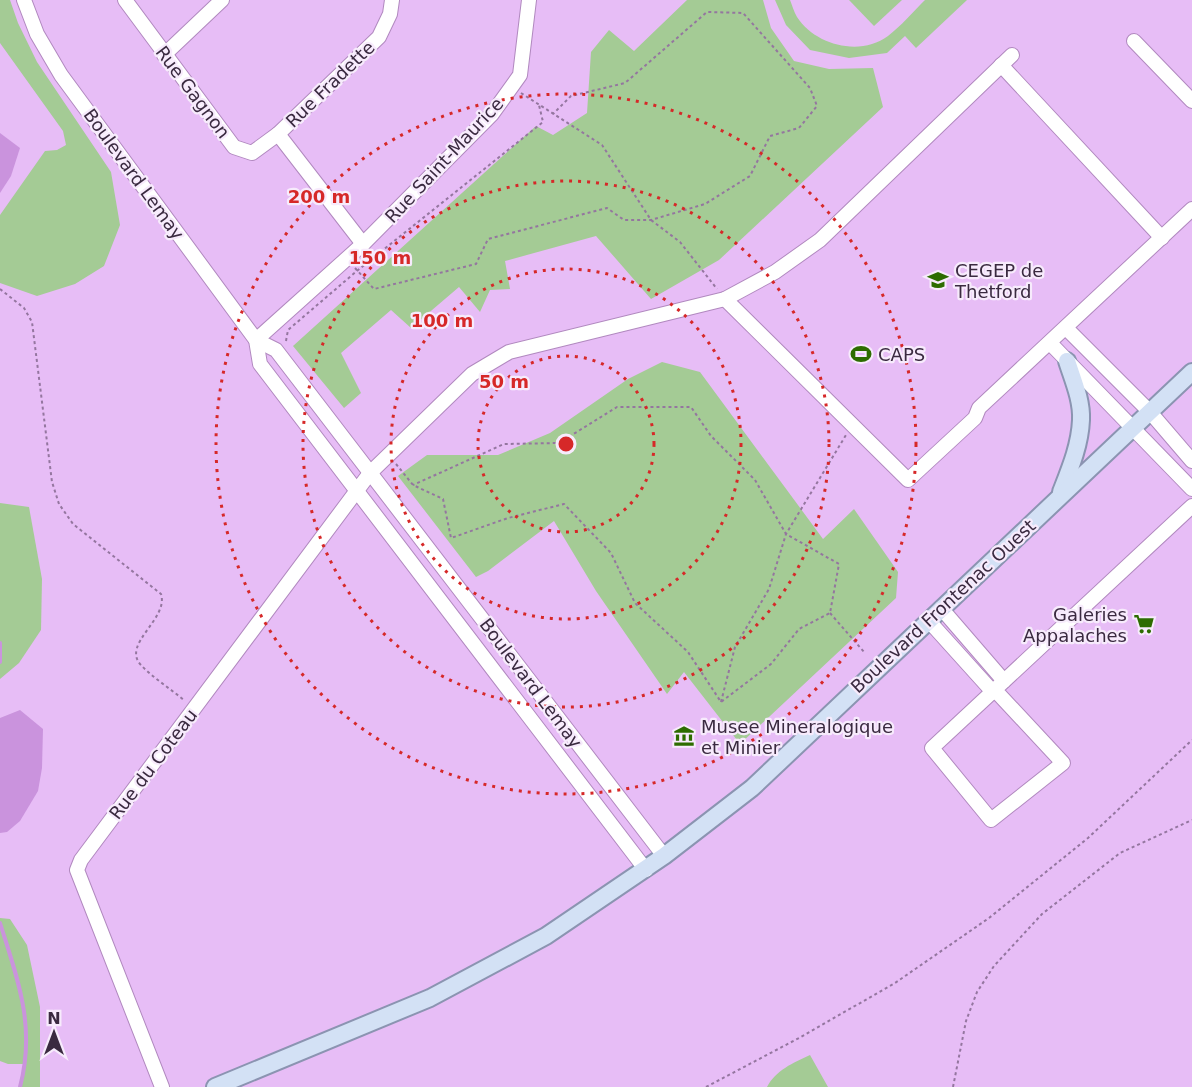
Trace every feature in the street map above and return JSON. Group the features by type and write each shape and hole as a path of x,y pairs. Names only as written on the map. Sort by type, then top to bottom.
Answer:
{"main road":[{"path":"1060,496 1075,453 1081,419 1078,395 1067,360"},
{"name":"Boulevard Frontenac Ouest","path":"215,1087 430,998 546,936 646,870 752,788 1192,372"}],"street":[{"name":"Boulevard Lemay","path":"24,0 37,34 61,75 256,340 260,364 646,870"},
{"name":"Rue Gagnon","path":"125,0 234,147 252,153 278,134"},
{"path":"164,55 222,0"},
{"name":"Rue Fradette","path":"278,134 378,37 390,14 392,0"},
{"name":"Rue Saint-Maurice","path":"256,340 363,244 492,114 520,75 529,0"},
{"path":"1134,41 1192,101"},
{"name":"Rue du Coteau","path":"162,1087 77,870 81,860 370,472 472,374 508,352 725,299 775,272 820,240 1012,55"},
{"path":"1001,65 1162,238"},
{"path":"278,134 363,244"},
{"path":"725,299 908,480 975,417 979,408 1192,209"},
{"path":"1066,328 1150,412 1192,461"},
{"name":"Boulevard Lemay","path":"256,340 276,350 664,856"},
{"path":"1050,343 1192,489"},
{"path":"928,620 997,687 1063,763 991,820 932,748 997,687 1192,506"},
{"path":"941,608 997,687"},
{"name":"Boulevard Lemay","path":"458,624 474,609"},
{"name":"Boulevard Lemay","path":"572,773 588,757"}],"path":[{"path":"347,259 374,289 477,264 488,239 607,208 624,220 651,220 705,204 750,176 770,136 799,128 817,106 810,88 743,13 707,12 625,83 571,96 553,114"},
{"path":"513,88 602,145 651,220 680,242 725,299"},
{"path":"285,348 288,330 357,270 543,122 539,105"},
{"path":"0,289 24,308 32,322 52,482 59,504 73,524 161,594 163,600 160,609 137,646 135,656 140,664 194,708"},
{"path":"413,485 504,444 559,443 617,407 691,407 711,436 755,480 786,534 838,564 830,613"},
{"path":"721,702 735,647 769,589 786,534 853,426"},
{"path":"389,454 413,485 443,499 451,538 508,518 564,504 611,552 635,603 688,652 721,702"},
{"path":"721,702 771,664 799,629 830,613"},
{"path":"830,613 864,652"},
{"path":"706,1087 799,1038 895,983 989,918 1088,838 1192,740"},
{"path":"953,1087 966,1021 977,992 994,966 1042,914 1120,853 1192,820"}],"green space":[{"path":"0,0 10,0 18,23 37,62 111,172 120,225 104,266 75,284 37,296 0,283 0,215 45,151 57,150 66,145 63,131 0,43"},
{"path":"687,0 763,0 771,28 794,61 829,69 873,68 883,107 719,260 651,299 596,236 505,261 510,289 490,290 480,312 459,287 411,328 391,310 341,353 361,393 344,408 293,346 536,126 553,135 587,113 591,52 609,30 634,51"},
{"path":"775,0 790,0 797,17 815,35 826,41 852,47 864,46 888,36 925,0 967,0 916,48 905,36 887,53 849,58 810,50 786,25"},
{"path":"849,0 902,0 874,26"},
{"path":"662,362 700,372 823,539 854,509 898,572 896,598 740,744 684,672 667,694 596,591 554,521 488,571 476,577 398,476 427,455 498,455 550,433 628,379"},
{"path":"0,503 29,507 42,579 41,630 19,663 0,679"},
{"path":"0,918 10,919 27,945 40,1007 40,1087 20,1087 26,1064 8,1064 0,1061"},
{"path":"810,1055 828,1087 767,1087 780,1072"}],"shaded area":[{"path":"0,133 20,148 11,176 0,193"},
{"path":"20,710 43,729 42,768 38,791 20,821 7,832 0,833 0,718"}],"waterway":[{"path":"0,643 0,662"},
{"path":"0,923 23,1004 26,1044 20,1087"}],"place":[{"name":"CEGEP de Thetford","path":"938,280"},
{"name":"CAPS","path":"861,354"},
{"name":"Galeries Appalaches","path":"1144,624"},
{"name":"Musee Mineralogique et Minier","path":"684,736"}]}
